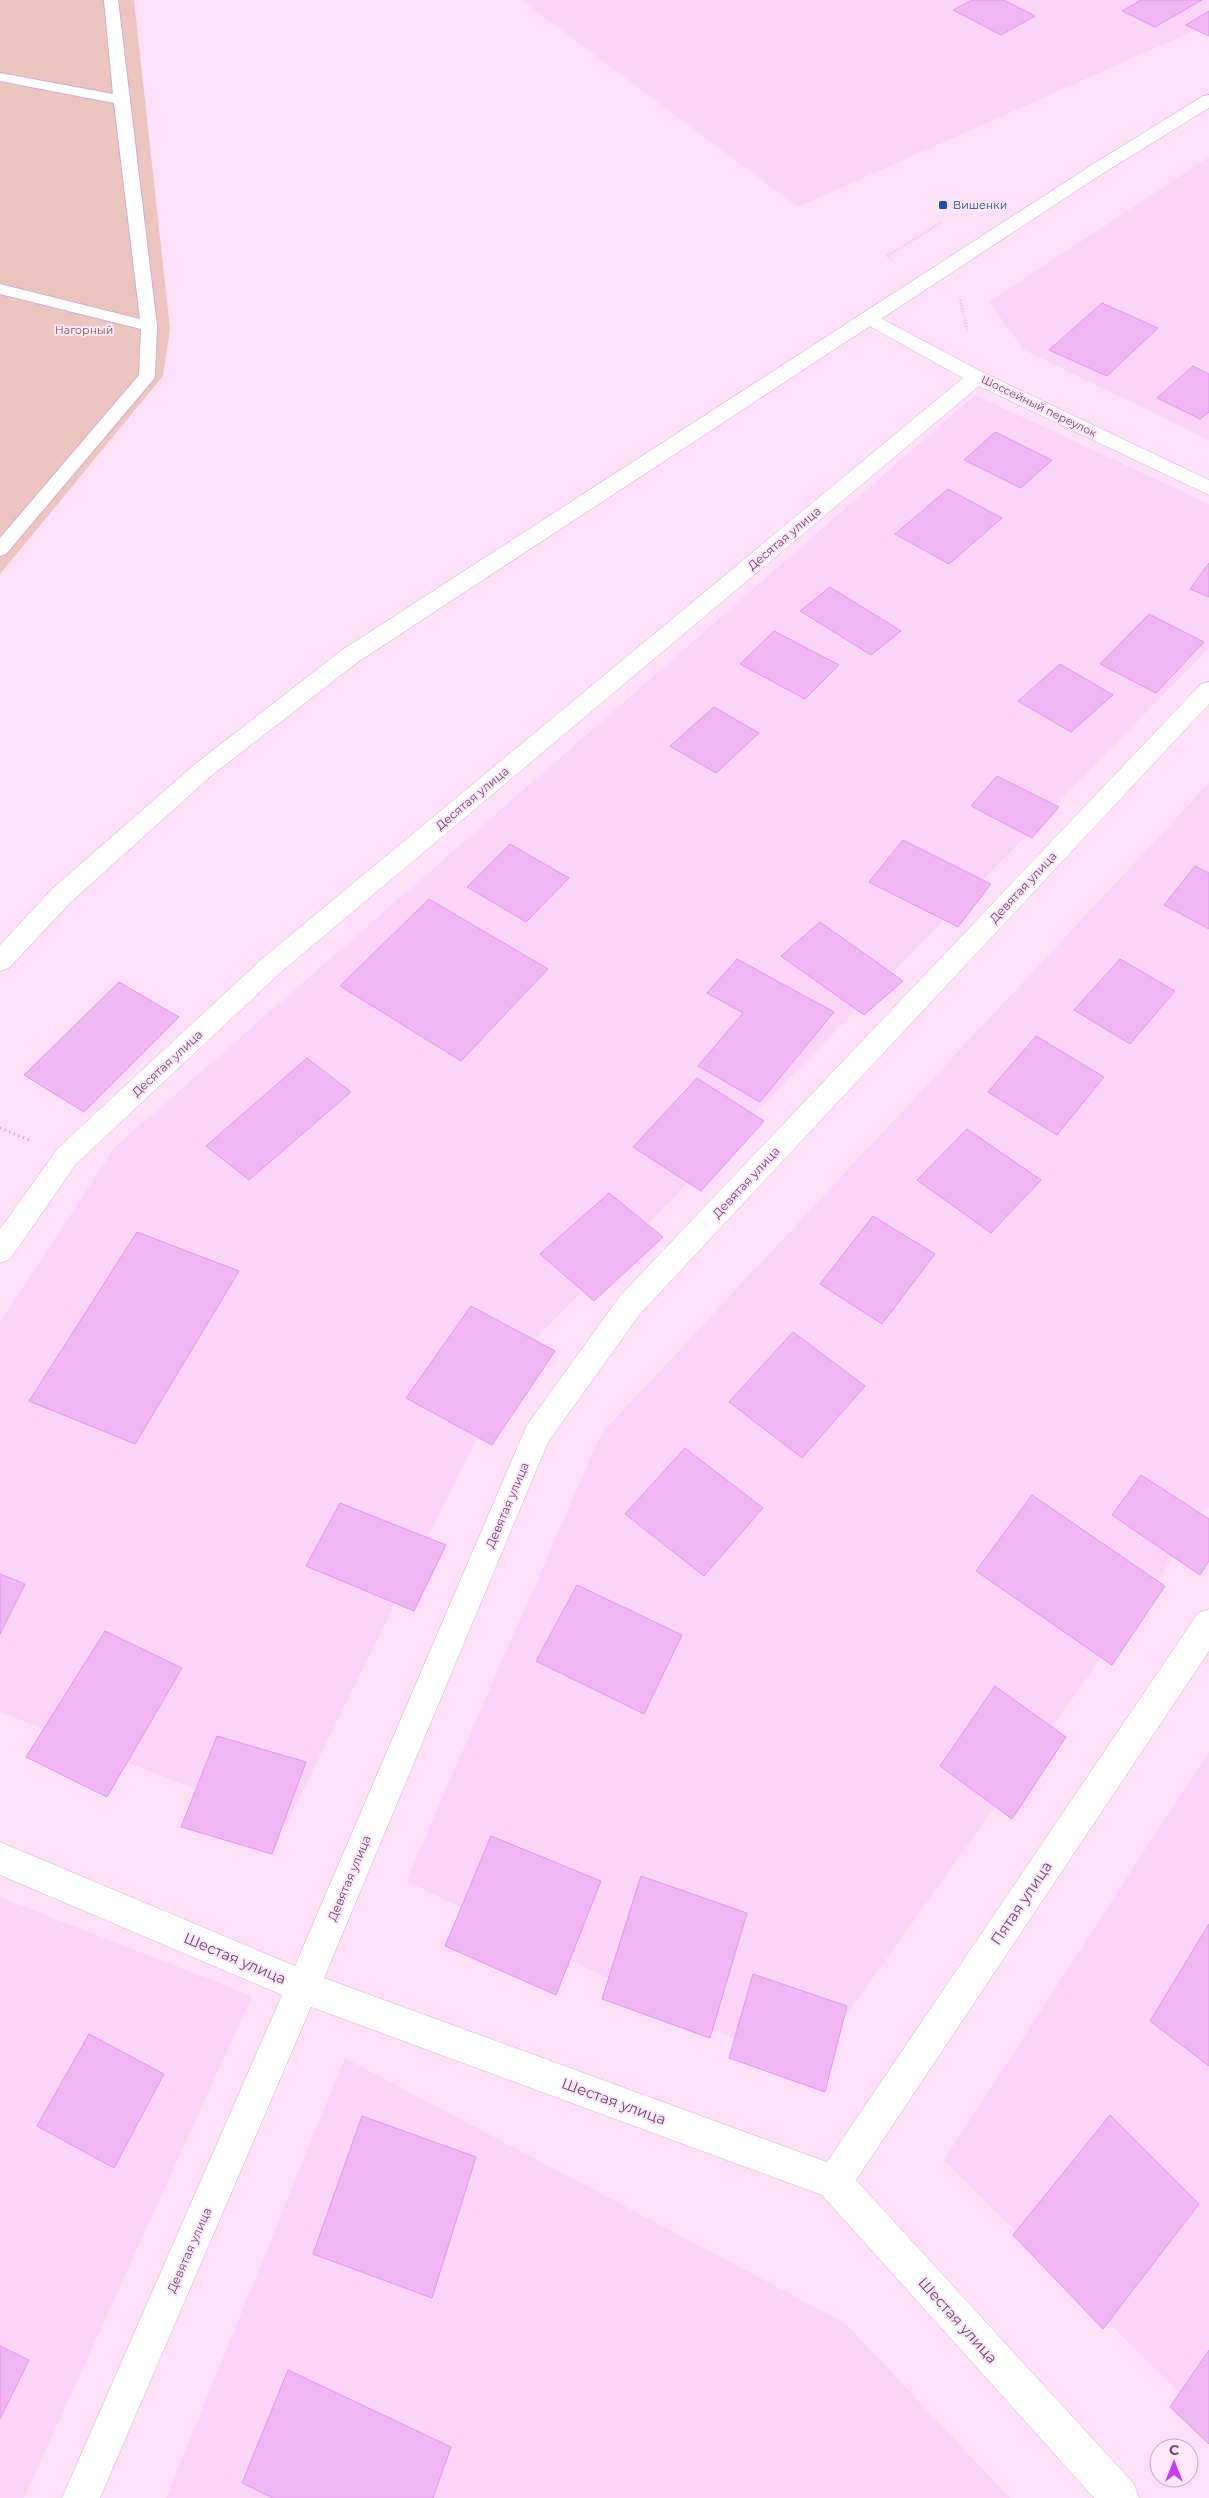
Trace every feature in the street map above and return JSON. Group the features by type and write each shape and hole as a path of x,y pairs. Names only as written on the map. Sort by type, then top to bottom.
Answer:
{"street":[{"path":"0,961 61,896 203,770 350,656 1096,170 1209,100"},
{"name":"Шоссейный переулок","path":"871,318 978,377 1209,488"},
{"name":"Десятая улица","path":"0,1251 67,1156 272,965 978,377"},
{"name":"Девятая улица","path":"81,2498 303,1987 538,1434 630,1305 1209,690"},
{"name":"Пятая улица","path":"834,2182 1209,1624"},
{"name":"Шестая улица","path":"0,1858 303,1987 834,2182 1120,2498"}],"lane":[{"path":"0,550 147,376 149,326 121,100 111,0"},
{"path":"0,77 121,100"},
{"path":"0,289 149,326"}],"path":[{"path":"960,298 978,377"}],"shaded area":[{"path":"521,0 1209,0 1209,24 798,207"},
{"path":"1209,157 1209,440 1024,350 989,302"},
{"path":"975,395 1209,504 1209,648 515,1360 286,1825 0,1712 0,1322 115,1147"},
{"path":"1209,783 1209,1507 805,2073 406,1881 601,1434"},
{"path":"1209,1751 1209,2422 944,2160"},
{"path":"0,1897 252,1996 24,2498 0,2498"},
{"path":"345,2058 845,2323 1010,2498 166,2498"}],"green space":[{"name":"Нагорный","path":"0,0 134,0 170,329 163,376 0,574"}],"building":[{"path":"972,0 1004,0 1035,16 1001,35 953,10"},
{"path":"1141,0 1202,0 1155,27 1122,11"},
{"path":"1209,11 1209,36 1186,25"},
{"path":"1102,303 1158,328 1107,376 1049,350"},
{"path":"1193,366 1209,374 1209,412 1200,419 1157,398"},
{"path":"995,432 1052,460 1021,488 964,460"},
{"path":"948,489 1002,518 949,564 895,534"},
{"path":"1209,563 1209,597 1190,589"},
{"path":"830,587 901,631 871,655 800,611"},
{"path":"1149,614 1204,642 1156,693 1100,664"},
{"path":"774,631 839,665 805,699 740,664"},
{"path":"1060,664 1113,695 1071,732 1018,701"},
{"path":"714,707 759,733 716,773 670,746"},
{"path":"997,776 1059,807 1032,838 971,806"},
{"path":"903,840 991,884 958,927 869,882"},
{"path":"510,844 569,878 526,922 467,887"},
{"path":"1195,866 1209,873 1209,929 1164,905"},
{"path":"429,899 548,969 461,1061 340,986"},
{"path":"820,922 903,981 864,1015 781,956"},
{"path":"737,959 834,1012 760,1102 698,1066 743,1013 707,993"},
{"path":"1120,959 1175,991 1130,1044 1074,1010"},
{"path":"119,982 179,1017 84,1112 24,1075"},
{"path":"1036,1036 1104,1077 1057,1135 988,1092"},
{"path":"307,1058 351,1092 249,1180 206,1146"},
{"path":"697,1078 764,1121 701,1191 633,1147"},
{"path":"967,1129 1041,1180 991,1233 917,1180"},
{"path":"609,1193 663,1237 594,1301 540,1254"},
{"path":"873,1216 935,1254 882,1324 820,1284"},
{"path":"137,1232 239,1271 135,1444 29,1401"},
{"path":"471,1306 555,1351 492,1445 406,1398"},
{"path":"793,1332 865,1386 802,1458 729,1402"},
{"path":"685,1448 763,1508 704,1576 625,1514"},
{"path":"1141,1475 1209,1519 1209,1561 1200,1575 1112,1515"},
{"path":"1032,1495 1165,1586 1112,1665 976,1571"},
{"path":"340,1503 446,1545 414,1611 306,1566"},
{"path":"0,1574 25,1584 0,1634"},
{"path":"577,1585 682,1635 644,1714 536,1661"},
{"path":"105,1631 182,1668 107,1797 26,1757"},
{"path":"995,1686 1066,1737 1012,1819 940,1766"},
{"path":"217,1736 306,1762 272,1854 181,1827"},
{"path":"491,1836 601,1881 556,1995 445,1946"},
{"path":"641,1876 747,1913 710,2038 602,1999"},
{"path":"1209,1924 1209,2066 1150,2021"},
{"path":"753,1974 847,2006 825,2092 729,2058"},
{"path":"89,2034 164,2074 114,2168 37,2126"},
{"path":"1110,2115 1199,2204 1103,2329 1013,2235"},
{"path":"362,2116 476,2157 432,2298 313,2254"},
{"path":"0,2346 29,2360 0,2419"},
{"path":"1209,2350 1209,2444 1170,2407"},
{"path":"288,2370 451,2447 433,2498 273,2498 242,2483"}],"place":[{"name":"Вишенки","path":"943,205"}]}
